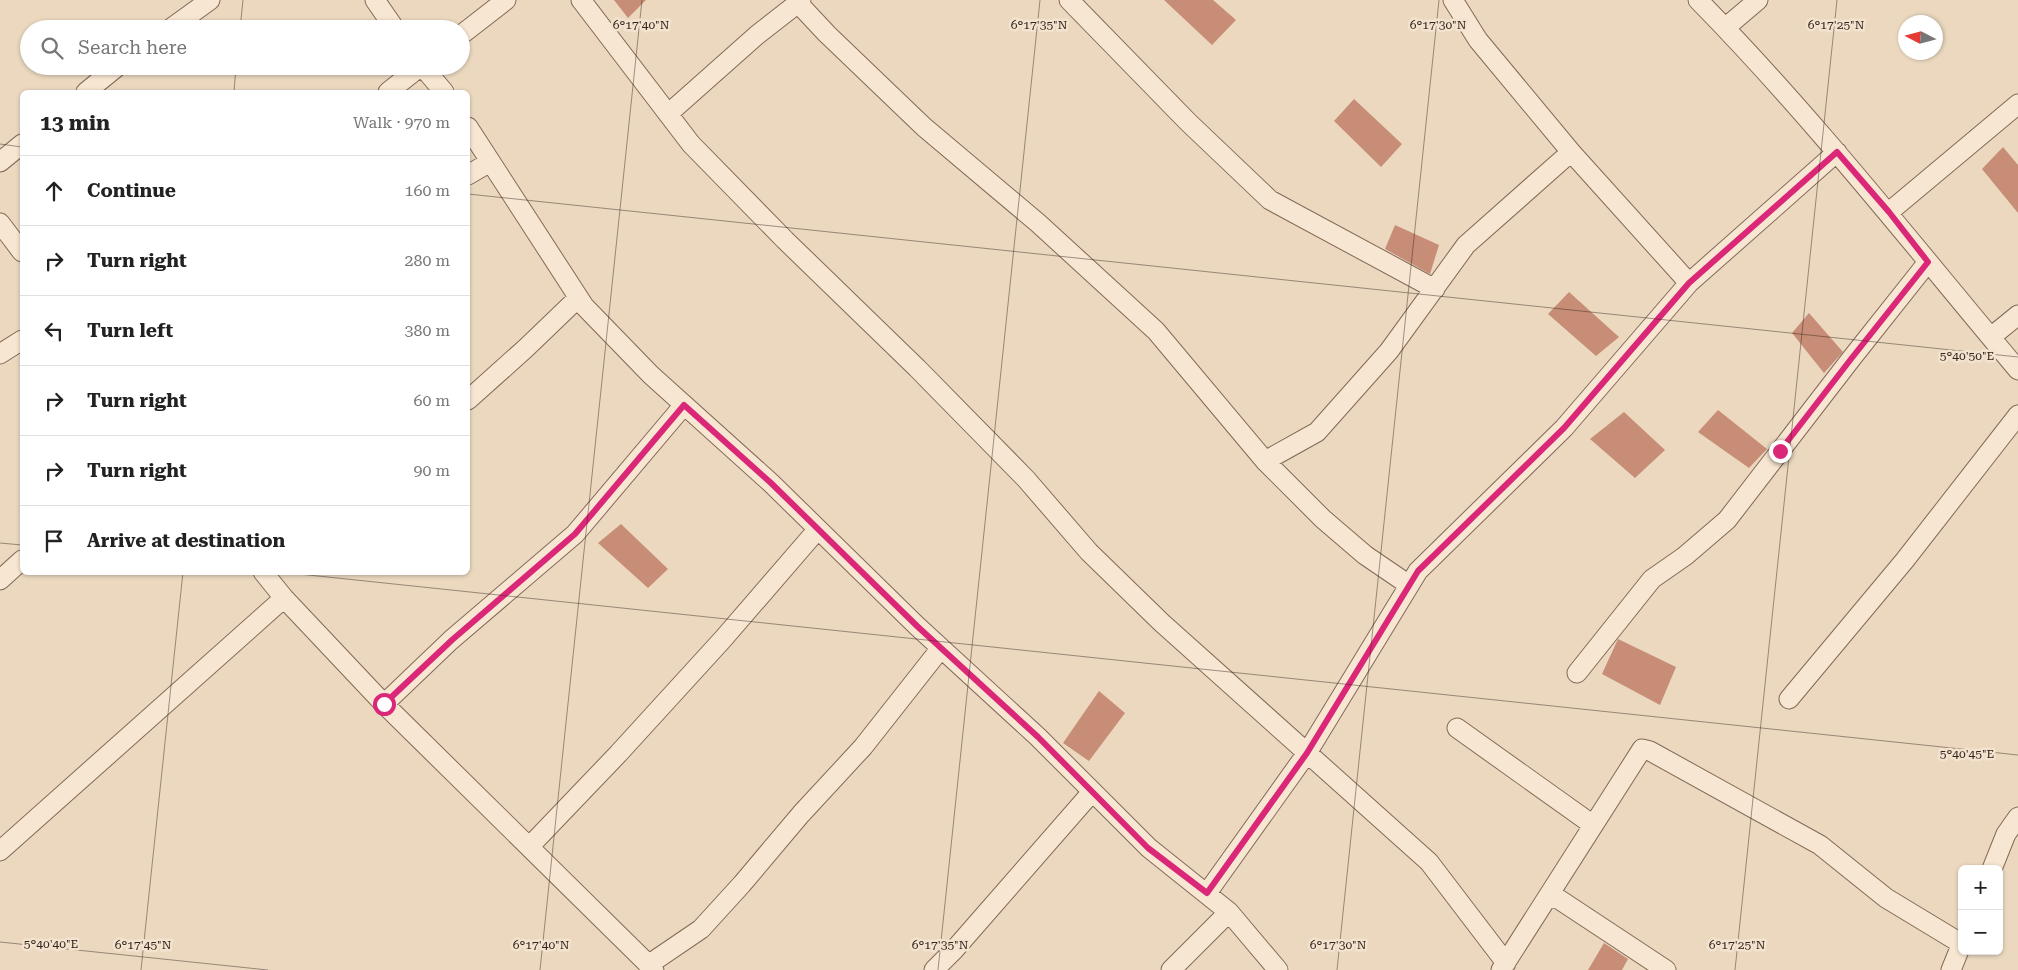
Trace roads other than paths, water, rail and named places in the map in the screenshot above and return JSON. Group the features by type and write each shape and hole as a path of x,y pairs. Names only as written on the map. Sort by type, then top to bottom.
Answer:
{"street":[{"path":"182,20 210,0"},
{"path":"375,0 389,20"},
{"path":"470,28 506,0"},
{"path":"581,0 691,144 1026,479 1089,552 1162,623 1429,862 1504,966 1642,749 1650,751 1820,845 1886,898 1958,942"},
{"path":"1069,0 1188,122 1270,200 1434,289"},
{"path":"1453,0 1478,40 1572,152 1689,283"},
{"path":"1698,0 1837,152 1889,212 2018,370"},
{"path":"1725,28 1758,0"},
{"path":"668,114 757,35 800,2 827,34 924,127 1038,223 1156,331 1265,461 1330,525 1365,555 1409,585"},
{"path":"88,90 107,75"},
{"path":"391,90 410,75"},
{"path":"429,75 442,90"},
{"path":"1889,212 2018,104"},
{"path":"470,130 584,306 644,368 771,483 941,648 1038,737 1148,848 1229,912 1278,970"},
{"path":"0,162 20,146"},
{"path":"1265,461 1317,432 1389,350 1466,245 1572,152"},
{"path":"1207,893 1307,753 1418,571 1564,428 1689,283 1837,152"},
{"path":"470,174 490,162"},
{"path":"0,223 20,249"},
{"path":"1577,673 1652,579 1685,556 1727,520 1928,262"},
{"path":"470,398 578,298"},
{"path":"1991,338 2018,315"},
{"path":"0,354 20,341"},
{"path":"384,704 452,640 575,534 684,405"},
{"path":"1788,698 1905,560 2018,415"},
{"path":"529,847 618,754 723,639 818,529"},
{"path":"0,580 20,562"},
{"path":"265,575 284,598 384,704 651,967 700,929 742,884 801,814 863,747 941,648"},
{"path":"0,851 284,598"},
{"path":"1457,728 1593,825"},
{"path":"934,970 954,950 1092,792"},
{"path":"1994,865 2006,834 2018,817"},
{"path":"1549,895 1666,970"},
{"path":"1172,970 1229,912"},
{"path":"1951,970 1958,953"}]}
